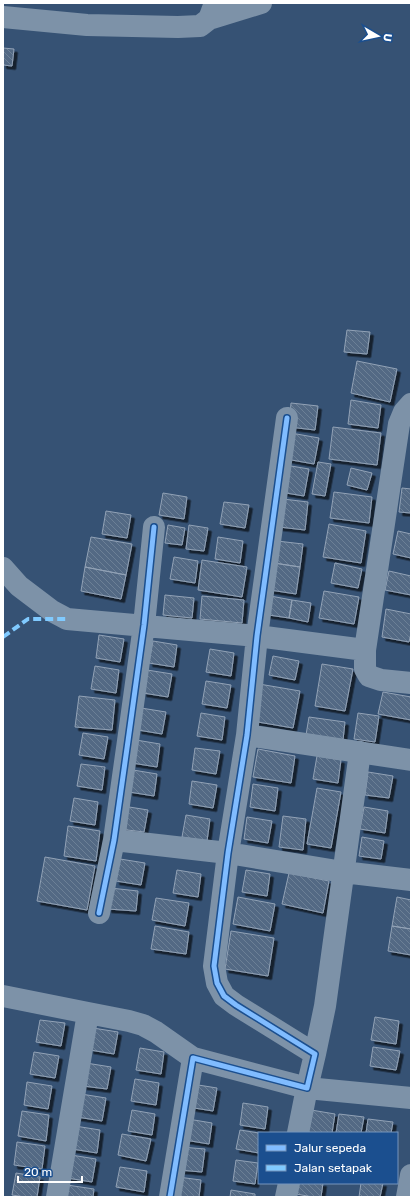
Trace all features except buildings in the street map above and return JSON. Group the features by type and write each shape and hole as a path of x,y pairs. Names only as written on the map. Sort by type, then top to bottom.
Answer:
{"street":[{"path":"3,17 87,25 200,26 212,11 261,3"},
{"path":"411,404 404,412 399,424 365,650 366,669 369,676 381,680 411,683"},
{"path":"287,418 257,636 247,735 228,853 214,966 217,983 224,996 315,1054"},
{"path":"99,913 114,840 144,625 154,527"},
{"path":"3,568 20,586 52,611 67,619 257,636 365,650"},
{"path":"247,735 411,760"},
{"path":"298,1132 325,1006 360,752"},
{"path":"114,840 228,853 343,872 411,880"},
{"path":"3,996 129,1021 142,1025 156,1032 193,1058 307,1088 411,1098"},
{"path":"57,1197 88,1013"},
{"path":"170,1197 193,1058"},
{"path":"408,1197 411,1175"},
{"path":"286,1197 289,1184"}],"marked path":[{"path":"3,637 28,619 67,619"}],"cycle path":[{"path":"170,1197 193,1058 307,1088 315,1054 224,996 217,983 214,966 228,853 247,735 257,636 287,418"},
{"path":"99,913 114,840 144,625 154,527"}]}
